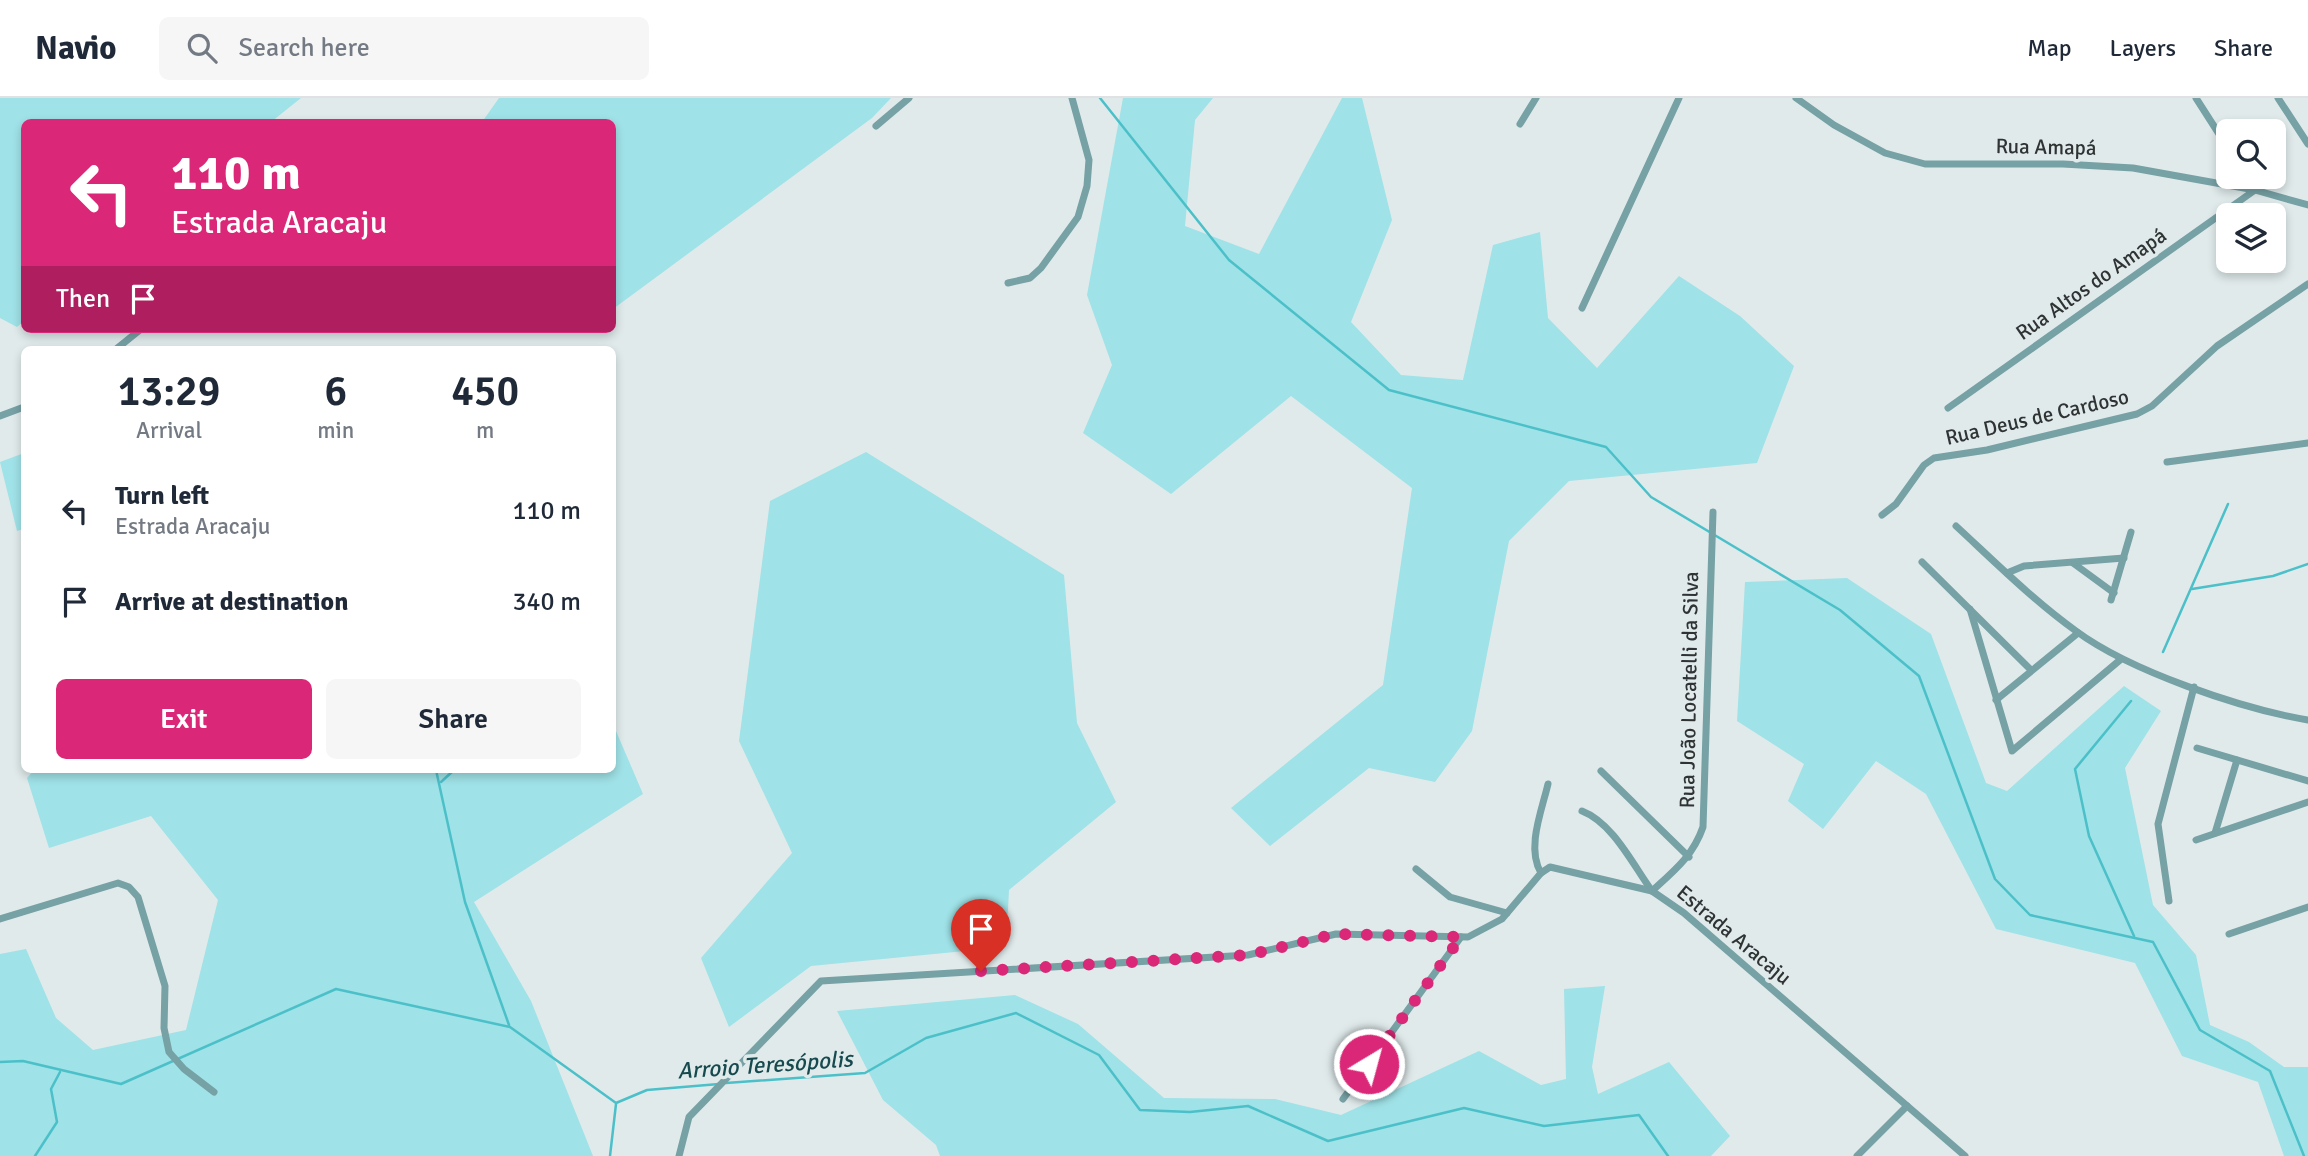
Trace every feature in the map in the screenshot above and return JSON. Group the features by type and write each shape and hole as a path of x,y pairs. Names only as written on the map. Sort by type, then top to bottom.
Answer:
{"street":[{"path":"876,127 909,98"},
{"path":"1008,283 1030,278 1041,268 1079,217 1087,186 1089,160 1072,98"},
{"path":"1520,124 1536,98"},
{"path":"1582,309 1679,98"},
{"name":"Rua Amapá","path":"1796,98 1834,125 1885,153 1924,164 2063,164 2133,168 2255,190 2308,205"},
{"path":"2196,98 2216,129"},
{"path":"2278,98 2308,144"},
{"name":"Rua Altos do Amapá","path":"1948,408 2255,190"},
{"name":"Rua Deus de Cardoso","path":"1882,516 1896,504 1924,465 1934,458 1987,450 2137,414 2152,406 2233,334 2308,284"},
{"path":"120,346 136,333"},
{"path":"0,416 21,408"},
{"path":"2167,461 2308,443"},
{"name":"Rua João Locatelli da Silva","path":"1652,891 1689,857 1703,827 1706,802 1713,512"},
{"path":"1956,526 2078,633 2120,660 2287,717 2308,720"},
{"path":"2073,563 2113,597 2131,532"},
{"path":"2007,573 2024,566 2124,558"},
{"path":"1922,562 2031,670"},
{"path":"1970,609 2012,751 2120,660"},
{"path":"1996,700 2078,633"},
{"path":"2169,901 2158,824 2194,687"},
{"path":"2197,748 2308,781"},
{"path":"2215,833 2237,760"},
{"path":"1601,771 1689,857"},
{"path":"680,1156 689,1117 821,981 1248,955 1336,934 1468,937 1502,919 1541,873 1535,859 1534,847 1548,784"},
{"path":"2196,840 2308,802"},
{"path":"1582,811 1593,815 1605,826 1652,891"},
{"name":"Estrada Aracaju","path":"1541,873 1550,867 1652,891 1684,913 1965,1156"},
{"path":"1416,869 1450,897 1507,912"},
{"path":"0,919 118,883 129,887 138,897 165,986 164,1028 169,1052 184,1069 214,1092"},
{"path":"2229,934 2308,907"},
{"path":"1343,1100 1461,937"},
{"path":"1857,1156 1907,1106"}],"shaded area":[{"path":"0,98 301,98 275,119 21,119 21,324 17,327 0,318"},
{"path":"499,98 891,98 872,118 616,307 616,119 484,119"},
{"path":"1123,98 1213,98 1195,120 1185,226 1259,254 1342,98 1362,98 1392,220 1351,322 1401,375 1463,380 1493,245 1540,232 1548,318 1597,368 1679,276 1740,316 1794,366 1757,463 1569,481 1509,541 1472,731 1435,782 1369,768 1270,846 1231,808 1383,685 1412,488 1291,396 1171,494 1083,433 1112,365 1087,295"},
{"path":"866,452 1064,575 1077,723 1116,802 1009,890 1006,947 811,966 729,1027 701,958 792,853 739,741 770,501"},
{"path":"21,454 21,530 17,531 0,462"},
{"path":"1847,578 1931,634 1986,783 2007,791 2124,686 2161,711 2125,768 2153,905 2196,955 2210,1025 2249,1042 2284,1067 2308,1067 2308,1156 2284,1156 2258,1082 2182,1056 2135,963 1996,929 1926,794 1876,761 1823,829 1788,801 1804,764 1737,721 1745,582"},
{"path":"616,731 643,794 474,902 531,1001 593,1156 0,1156 0,954 26,949 56,1018 93,1050 186,1030 218,900 151,816 49,848 27,778 31,773 616,773"},
{"path":"1605,986 1592,1067 1598,1094 1669,1062 1730,1136 1711,1156 940,1156 936,1145 883,1100 837,1011 1015,995 1078,1024 1164,1098 1275,1099 1341,1115 1479,1051 1541,1085 1566,1079 1564,989"}],"waterway":[{"path":"1100,98 1229,260 1389,390 1606,447 1651,497 1840,610 1919,676 1995,879 2030,915 2153,942 2200,1030 2270,1071 2304,1156"},
{"path":"2163,652 2228,504"},
{"path":"2192,589 2273,576 2308,564"},
{"path":"2131,701 2075,769 2089,836 2134,936"},
{"path":"437,773 465,902 509,1025"},
{"path":"441,782 451,773"},
{"name":"Arroio Teresópolis","path":"0,1062 23,1061 121,1084 336,989 510,1027 616,1103 647,1090 719,1084"},
{"name":"Arroio Teresópolis","path":"726,1083 865,1073 926,1038 1016,1013 1099,1055 1140,1110 1190,1112 1248,1106 1328,1141 1464,1108 1544,1126 1639,1115 1668,1156"},
{"path":"35,1156 57,1122 51,1089 60,1072"},
{"path":"610,1156 616,1104"}],"route":[{"path":"981,971 1248,955 1336,934 1461,937 1450,956 1369,1064"}]}
